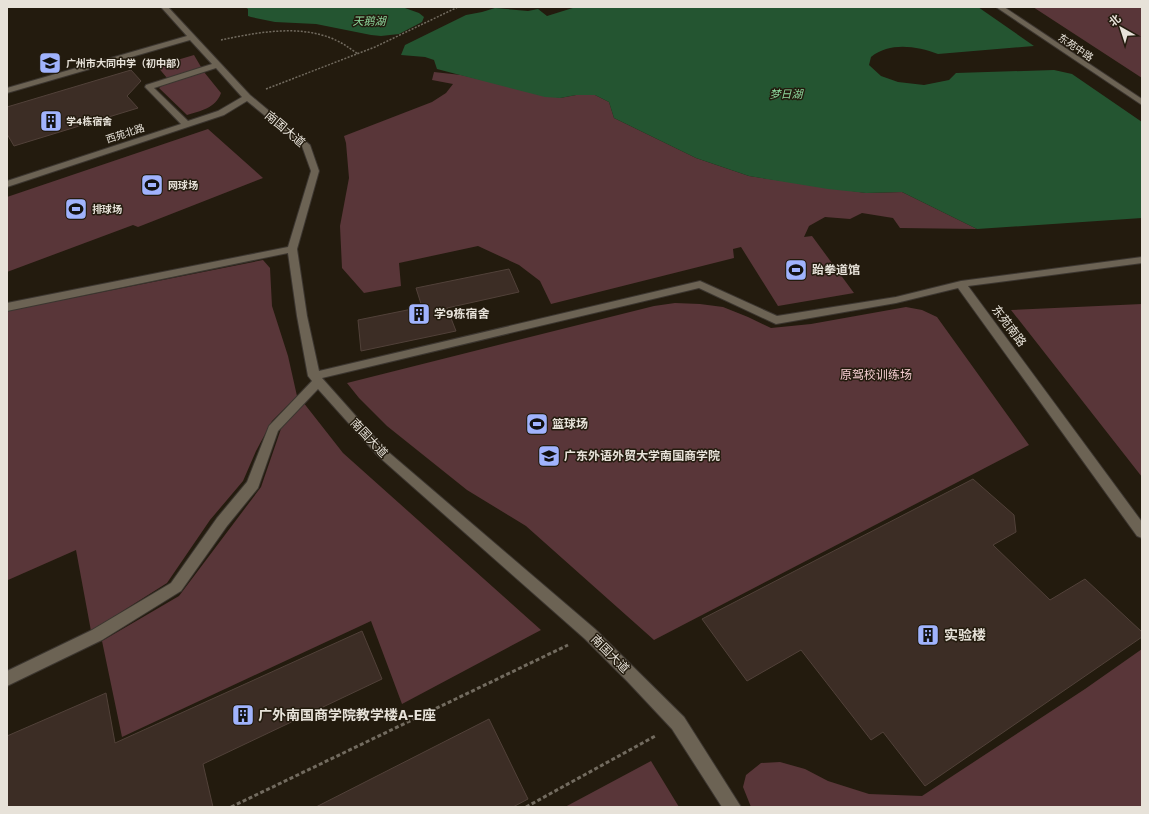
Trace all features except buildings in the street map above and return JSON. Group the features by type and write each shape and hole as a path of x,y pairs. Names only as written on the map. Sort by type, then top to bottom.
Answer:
{"street":[{"name":"南国大道","path":"164,7 247,97 306,145 316,172 292,249 302,316 316,379 382,453 590,634 678,723 732,807"},
{"name":"东苑中路","path":"999,7 1142,103"},
{"path":"7,91 192,37"},
{"path":"186,124 149,87 217,65"},
{"name":"西苑北路","path":"7,184 221,113 247,97"},
{"path":"7,307 292,249"},
{"path":"7,679 97,635 176,586 222,522 253,484 273,428 316,379 700,284 776,320 896,300 961,284 1142,260"},
{"name":"东苑南路","path":"961,284 1142,532"}],"path":[{"path":"247,97 376,47 458,7"},
{"path":"199,45 258,33 293,32 315,34 339,41 358,54"},
{"path":"231,807 590,634"},
{"path":"526,807 678,723"}],"green space":[{"path":"1033,7 1142,7 1142,78"},
{"path":"194,55 204,72 221,93 219,98 207,108 187,115 159,88 167,82 167,78 157,66"},
{"path":"434,72 461,75 560,98 576,95 595,95 609,102 614,118 696,158 749,176 866,193 902,192 977,229 900,228 893,218 862,213 850,219 825,217 809,226 804,237 812,236 854,293 778,306 741,247 733,249 734,258 551,304 540,281 519,265 478,246 399,263 401,286 364,293 342,268 340,226 349,178 344,136 432,102 446,93 453,84 432,80"},
{"path":"208,129 263,178 138,227 133,225 7,272 7,197"},
{"path":"263,260 270,268 272,306 288,356 297,396 272,421 256,451 243,481 210,520 167,583 91,631 76,550 8,580 7,311"},
{"name":"原驾校训练场","path":"675,303 723,307 771,328 811,324 906,307 922,310 937,317 1029,445 654,640 526,526 467,490 387,426 359,398 347,383 654,306"},
{"path":"1142,304 1142,477 1011,310"},
{"path":"303,402 343,453 541,630 402,704 371,621 122,737 102,641 179,596 261,487 284,420"},
{"path":"1142,649 1142,807 751,807 743,787 746,775 761,763 780,762 805,769 828,781 869,794 922,796 1085,689"},
{"path":"651,761 679,807 565,807"}],"water":[{"name":"天鹅湖","path":"245,7 402,7 419,13 424,17 422,22 399,34 381,36 316,24 275,22 251,17 248,16 248,9"},
{"name":"梦日湖","path":"576,7 978,7 1034,46 938,54 912,47 895,47 878,52 871,57 869,65 881,76 898,82 924,85 949,80 956,73 1054,70 1072,74 1142,122 1142,218 977,229 902,192 866,193 828,189 749,176 696,158 614,118 609,102 595,95 576,95 560,98 545,97 437,69 434,60 425,57 401,55 405,45 466,15 495,8 528,11 538,9 547,16"}],"place":[{"name":"广州市大同中学（初中部）","path":"50,63"},
{"name":"学4栋宿舍","path":"51,121"},
{"name":"网球场","path":"152,185"},
{"name":"排球场","path":"76,209"},
{"name":"跆拳道馆","path":"796,270"},
{"name":"学9栋宿舍","path":"419,314"},
{"name":"篮球场","path":"537,424"},
{"name":"广东外语外贸大学南国商学院","path":"549,456"},
{"name":"实验楼","path":"928,635"},
{"name":"广外南国商学院教学楼A-E座","path":"243,715"}]}
